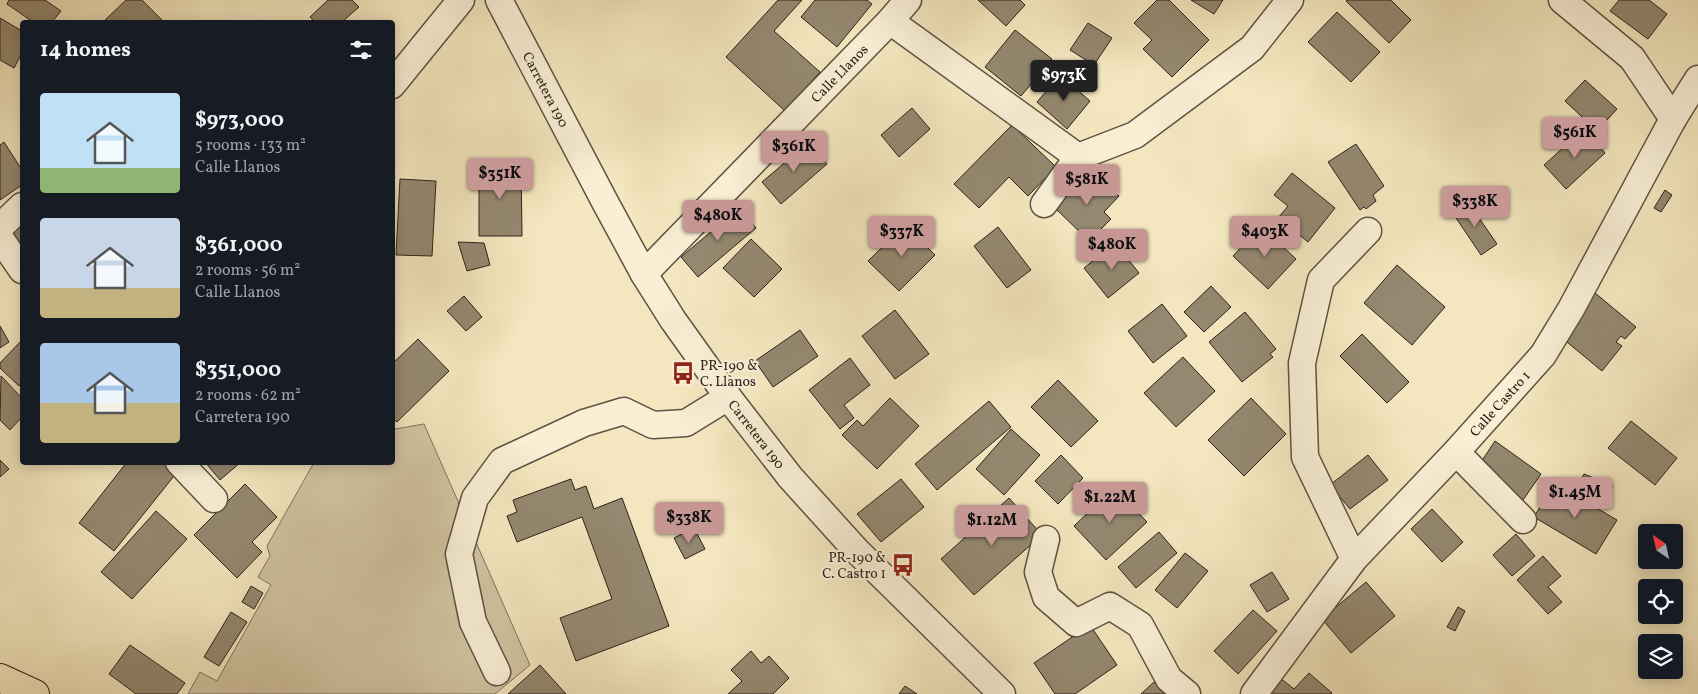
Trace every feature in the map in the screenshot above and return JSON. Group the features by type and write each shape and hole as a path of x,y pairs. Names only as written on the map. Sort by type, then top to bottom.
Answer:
{"highway":[{"path":"0,678 35,694"}],"street":[{"path":"395,81 461,0"},
{"name":"Carretera 190","path":"499,0 644,274 673,320 728,397 790,477 856,550 1002,694"},
{"name":"Calle Llanos","path":"644,274 908,0"},
{"path":"1044,204 1078,158 1135,135 1252,48 1290,0"},
{"path":"1562,0 1632,58 1673,120"},
{"path":"890,20 1078,158"},
{"name":"Calle Castro 1","path":"1254,694 1354,559 1456,452 1543,355 1571,309 1673,120 1698,79"},
{"path":"0,227 20,208"},
{"path":"1354,559 1305,457 1302,363 1321,280 1368,231"},
{"path":"0,238 20,267"},
{"path":"497,672 472,622 459,554 475,498 502,460 584,423 624,411 653,425 686,423 728,397"},
{"path":"1456,452 1523,520"},
{"path":"182,465 214,499"},
{"path":"1046,539 1038,572 1046,597 1076,623 1110,606 1140,625 1169,679 1187,694"}],"shaded area":[{"path":"424,424 530,665 495,694 188,694 200,672 217,681 271,585 258,577 270,556 267,546 312,466 395,465 395,429"}],"building":[{"path":"9,0 45,0 61,11 54,20 30,20 7,4"},
{"path":"126,0 142,0 162,20 105,20"},
{"path":"328,0 352,0 359,7 344,20 313,20 310,17"},
{"path":"778,0 802,0 774,31 820,72 785,111 726,57"},
{"path":"815,0 867,0 872,4 837,47 801,17"},
{"path":"978,0 1020,0 1025,5 1006,26"},
{"path":"1157,0 1169,0 1209,40 1172,77 1143,49 1152,40 1134,23"},
{"path":"1191,0 1223,0 1214,14"},
{"path":"1347,0 1391,0 1411,20 1389,43"},
{"path":"1619,0 1649,0 1667,14 1648,39 1610,11"},
{"path":"1337,12 1380,52 1351,82 1308,42"},
{"path":"0,18 20,30 20,57 14,68 0,60"},
{"path":"1088,23 1112,38 1094,65 1070,50"},
{"path":"1015,30 1052,59 1021,96 985,67"},
{"path":"1060,75 1090,101 1067,129 1037,102"},
{"path":"1585,80 1617,109 1597,131 1565,101"},
{"path":"912,108 930,129 899,157 881,135"},
{"path":"1012,125 1056,167 1028,196 1009,177 979,208 954,184"},
{"path":"1584,129 1605,153 1566,189 1544,165"},
{"path":"4,142 20,167 20,186 0,200 0,145"},
{"path":"808,143 827,164 781,204 762,182"},
{"path":"1356,144 1384,186 1373,195 1376,201 1366,209 1364,207 1360,210 1328,162"},
{"path":"521,164 522,236 479,236 479,165"},
{"path":"1094,172 1119,196 1104,212 1111,219 1089,241 1052,205 1073,183 1079,188"},
{"path":"1292,173 1335,208 1308,242 1278,218 1288,206 1274,195"},
{"path":"400,179 436,181 432,256 396,255"},
{"path":"1665,190 1672,195 1661,212 1654,208"},
{"path":"1468,202 1497,244 1481,255 1452,212"},
{"path":"739,208 756,228 698,277 681,257"},
{"path":"20,225 20,250 8,238"},
{"path":"905,225 935,255 899,291 868,261"},
{"path":"1261,226 1296,259 1268,289 1233,256"},
{"path":"998,227 1031,270 1007,288 974,246"},
{"path":"751,239 782,269 754,297 723,268"},
{"path":"458,242 484,243 490,265 467,271"},
{"path":"1115,243 1139,273 1108,298 1084,268"},
{"path":"1397,265 1445,307 1412,345 1364,303"},
{"path":"1211,286 1231,307 1204,332 1184,312"},
{"path":"1589,288 1636,327 1625,339 1621,336 1616,342 1622,346 1602,371 1562,338"},
{"path":"464,296 482,317 466,331 447,311"},
{"path":"1162,304 1187,336 1153,363 1128,331"},
{"path":"895,310 929,354 895,379 862,336"},
{"path":"1245,312 1276,349 1270,354 1273,357 1242,382 1209,342"},
{"path":"0,326 9,342 0,348"},
{"path":"800,330 818,356 773,387 755,361"},
{"path":"1362,334 1409,382 1387,403 1340,356"},
{"path":"418,339 449,371 397,422 395,420 395,361"},
{"path":"20,342 19,386 0,368 0,363"},
{"path":"1183,357 1215,391 1176,427 1144,393"},
{"path":"850,358 870,385 844,405 854,418 840,429 809,390"},
{"path":"1,376 20,396 20,419 10,430 0,420"},
{"path":"1058,380 1098,421 1071,447 1031,407"},
{"path":"890,398 919,426 877,469 842,435 857,420 863,426"},
{"path":"1251,398 1286,434 1244,476 1208,440"},
{"path":"989,401 1011,427 937,490 915,464"},
{"path":"1631,421 1677,458 1655,485 1608,448"},
{"path":"1011,429 1040,455 1004,495 976,469"},
{"path":"1495,441 1541,474 1523,500 1477,468"},
{"path":"1061,455 1083,478 1058,504 1035,481"},
{"path":"1368,455 1388,480 1350,509 1330,485"},
{"path":"0,460 9,469 0,477"},
{"path":"125,465 171,465 178,471 114,551 79,523"},
{"path":"208,465 238,465 220,480"},
{"path":"1584,474 1613,486 1607,500 1577,487"},
{"path":"571,479 575,490 586,486 594,509 622,498 669,626 576,661 560,618 612,599 582,517 517,542 507,516 517,512 513,500"},
{"path":"901,479 924,507 881,542 857,514"},
{"path":"1554,483 1617,520 1596,554 1534,517"},
{"path":"245,484 277,517 252,542 262,552 237,578 194,535"},
{"path":"1114,488 1147,522 1106,560 1074,526"},
{"path":"1009,498 1042,535 974,595 941,559"},
{"path":"1432,509 1463,542 1442,562 1411,529"},
{"path":"156,511 187,539 132,599 101,572"},
{"path":"694,528 705,549 685,559 674,538"},
{"path":"1159,532 1177,553 1136,588 1118,567"},
{"path":"1516,534 1535,556 1512,576 1493,555"},
{"path":"1185,553 1208,571 1177,608 1155,590"},
{"path":"1543,556 1561,576 1548,587 1562,602 1548,614 1517,580"},
{"path":"1272,572 1289,599 1267,612 1250,585"},
{"path":"1366,582 1395,616 1351,653 1322,619"},
{"path":"251,586 263,593 254,609 242,602"},
{"path":"1458,607 1465,611 1455,631 1447,627"},
{"path":"1253,610 1277,631 1238,674 1214,651"},
{"path":"231,612 247,622 219,666 204,657"},
{"path":"1090,625 1117,665 1075,694 1055,694 1034,663"},
{"path":"130,645 185,683 177,694 136,694 109,674"},
{"path":"751,651 761,663 769,656 789,678 773,694 728,694 742,681 731,670"},
{"path":"540,665 566,694 508,694"},
{"path":"1309,673 1332,693 1264,694 1279,677 1294,689"},
{"path":"1154,682 1165,694 1141,694"},
{"path":"905,686 917,694 899,694"}],"place":[{"name":"PR-190 & C. Llanos","path":"683,373"},
{"name":"PR-190 & C. Castro 1","path":"903,565"}]}
